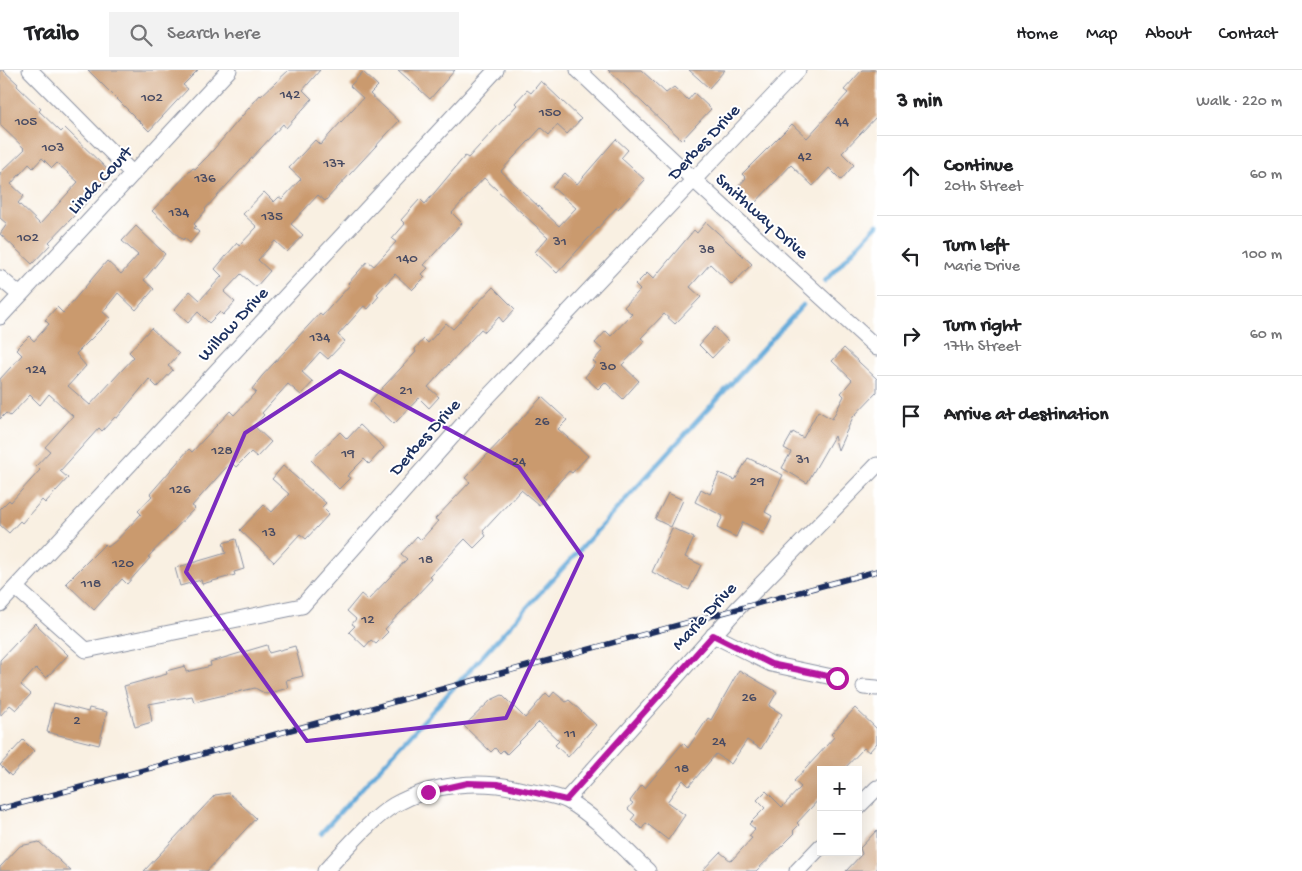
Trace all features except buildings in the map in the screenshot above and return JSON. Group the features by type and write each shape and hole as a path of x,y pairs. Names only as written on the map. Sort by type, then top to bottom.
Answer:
{"street":[{"path":"30,70 133,174"},
{"name":"Linda Court","path":"0,317 229,70"},
{"name":"Willow Drive","path":"0,604 496,70"},
{"name":"Smithway Drive","path":"578,70 695,181 877,348"},
{"name":"Derbes Drive","path":"16,588 86,650 302,606 480,405 695,181 798,70"},
{"path":"0,278 20,295"},
{"name":"Marie Drive","path":"566,800 713,635 877,465"},
{"path":"713,635 771,664 837,678"},
{"path":"325,871 353,841 394,806 428,792 468,783 498,784 566,800 584,812 648,871"},
{"path":"862,803 877,788"},
{"path":"797,871 817,850"}],"highlighted area":[{"path":"340,371 519,467 582,556 506,718 307,741 186,572 245,433"}],"waterway":[{"path":"825,281 877,225"},
{"path":"321,833 803,305"}],"railway":[{"path":"0,809 877,571"}],"route":[{"path":"428,792 468,783 498,784 566,800 713,635 771,664 837,678"}]}
